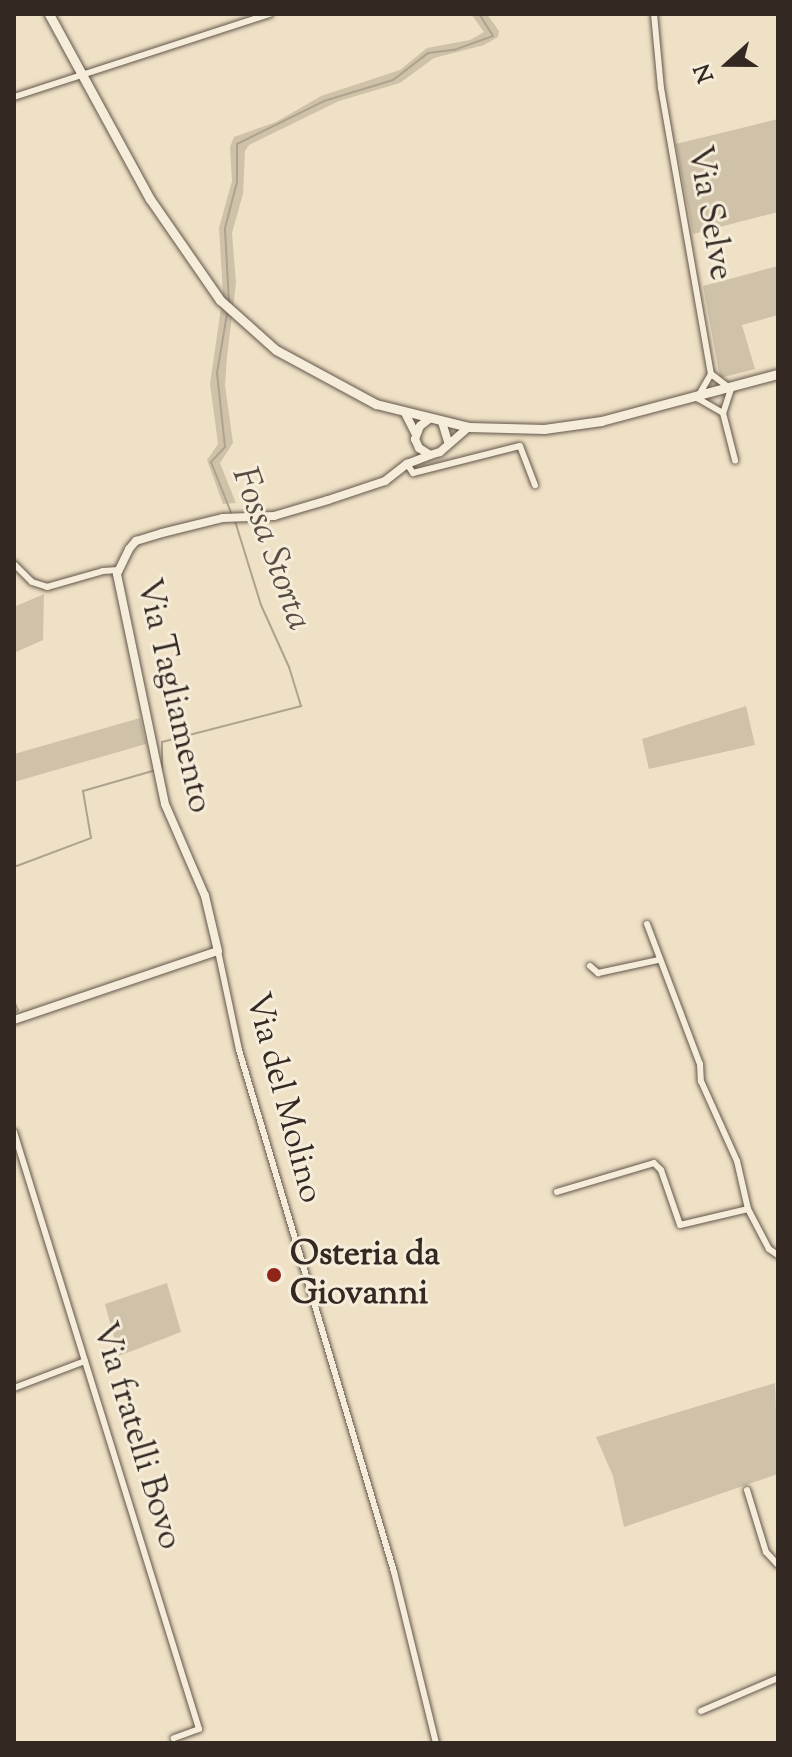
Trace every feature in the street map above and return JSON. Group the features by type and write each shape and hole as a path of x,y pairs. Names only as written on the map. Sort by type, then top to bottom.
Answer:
{"main road":[{"path":"49,14 150,199 220,300 236,317 298,363 376,404 469,427 544,429 601,421 731,389 778,374"}],"street":[{"path":"14,97 270,14"},
{"name":"Via Selve","path":"654,14 661,88 711,374"},
{"path":"723,413 697,398 711,374 731,389 723,413 735,460"},
{"path":"405,413 415,433 416,444 407,464"},
{"path":"415,433 429,419"},
{"path":"442,422 448,442"},
{"path":"407,464 440,452 469,427"},
{"path":"416,444 430,455"},
{"path":"407,464 413,473 520,446 535,485"},
{"name":"Via Tagliamento","path":"218,951 205,896 169,816 118,570 122,559 136,541 223,518 274,516 385,481 407,464"},
{"path":"14,564 32,582 47,587 112,568 118,570"},
{"path":"647,924 658,960 700,1064 701,1081 737,1161 748,1209 769,1249 778,1255"},
{"name":"Via del Molino","path":"14,1020 218,951 239,1050 394,1572 436,1743"},
{"path":"590,966 598,973 658,960"},
{"name":"Via fratelli Bovo","path":"14,1132 199,1729 174,1738"},
{"path":"557,1192 654,1163 661,1170 680,1225 748,1209"},
{"path":"14,1388 85,1361"},
{"path":"747,1490 766,1552 778,1565"},
{"path":"701,1711 778,1678"}],"shaded area":[{"path":"471,14 487,14 499,31 498,37 484,45 434,58 400,83 339,101 249,145 245,151 243,194 232,233 236,283 225,385 233,443 220,463 236,503 223,504 207,460 218,444 210,384 223,294 219,228 232,181 230,147 234,137 276,122 321,96 400,70 427,48 470,40 484,32"},
{"path":"778,119 778,212 693,234 676,144"},
{"path":"778,266 778,315 742,325 755,369 720,378 703,286"},
{"path":"44,594 43,640 14,653 14,607"},
{"path":"746,706 755,745 649,769 642,739"},
{"path":"140,718 146,744 14,782 14,754"},
{"path":"167,1283 181,1332 119,1356 105,1304"},
{"path":"775,1383 778,1474 624,1527 613,1476 596,1437"}],"waterway":[{"name":"Fossa Storta","path":"229,303 225,228 237,182 237,144 324,101 393,80 428,53 454,50 493,36 479,14"},
{"name":"Fossa Storta","path":"227,314 217,373 225,447 211,462 232,515"},
{"name":"Fossa Storta","path":"162,768 162,742 301,706 289,667 261,605 235,521"},
{"name":"Fossa Storta","path":"14,867 91,838 83,791 156,770"},
{"name":"Fossa Storta","path":"14,1001 18,1010 14,1013"}],"place":[{"name":"Osteria da Giovanni","path":"274,1275"}]}
